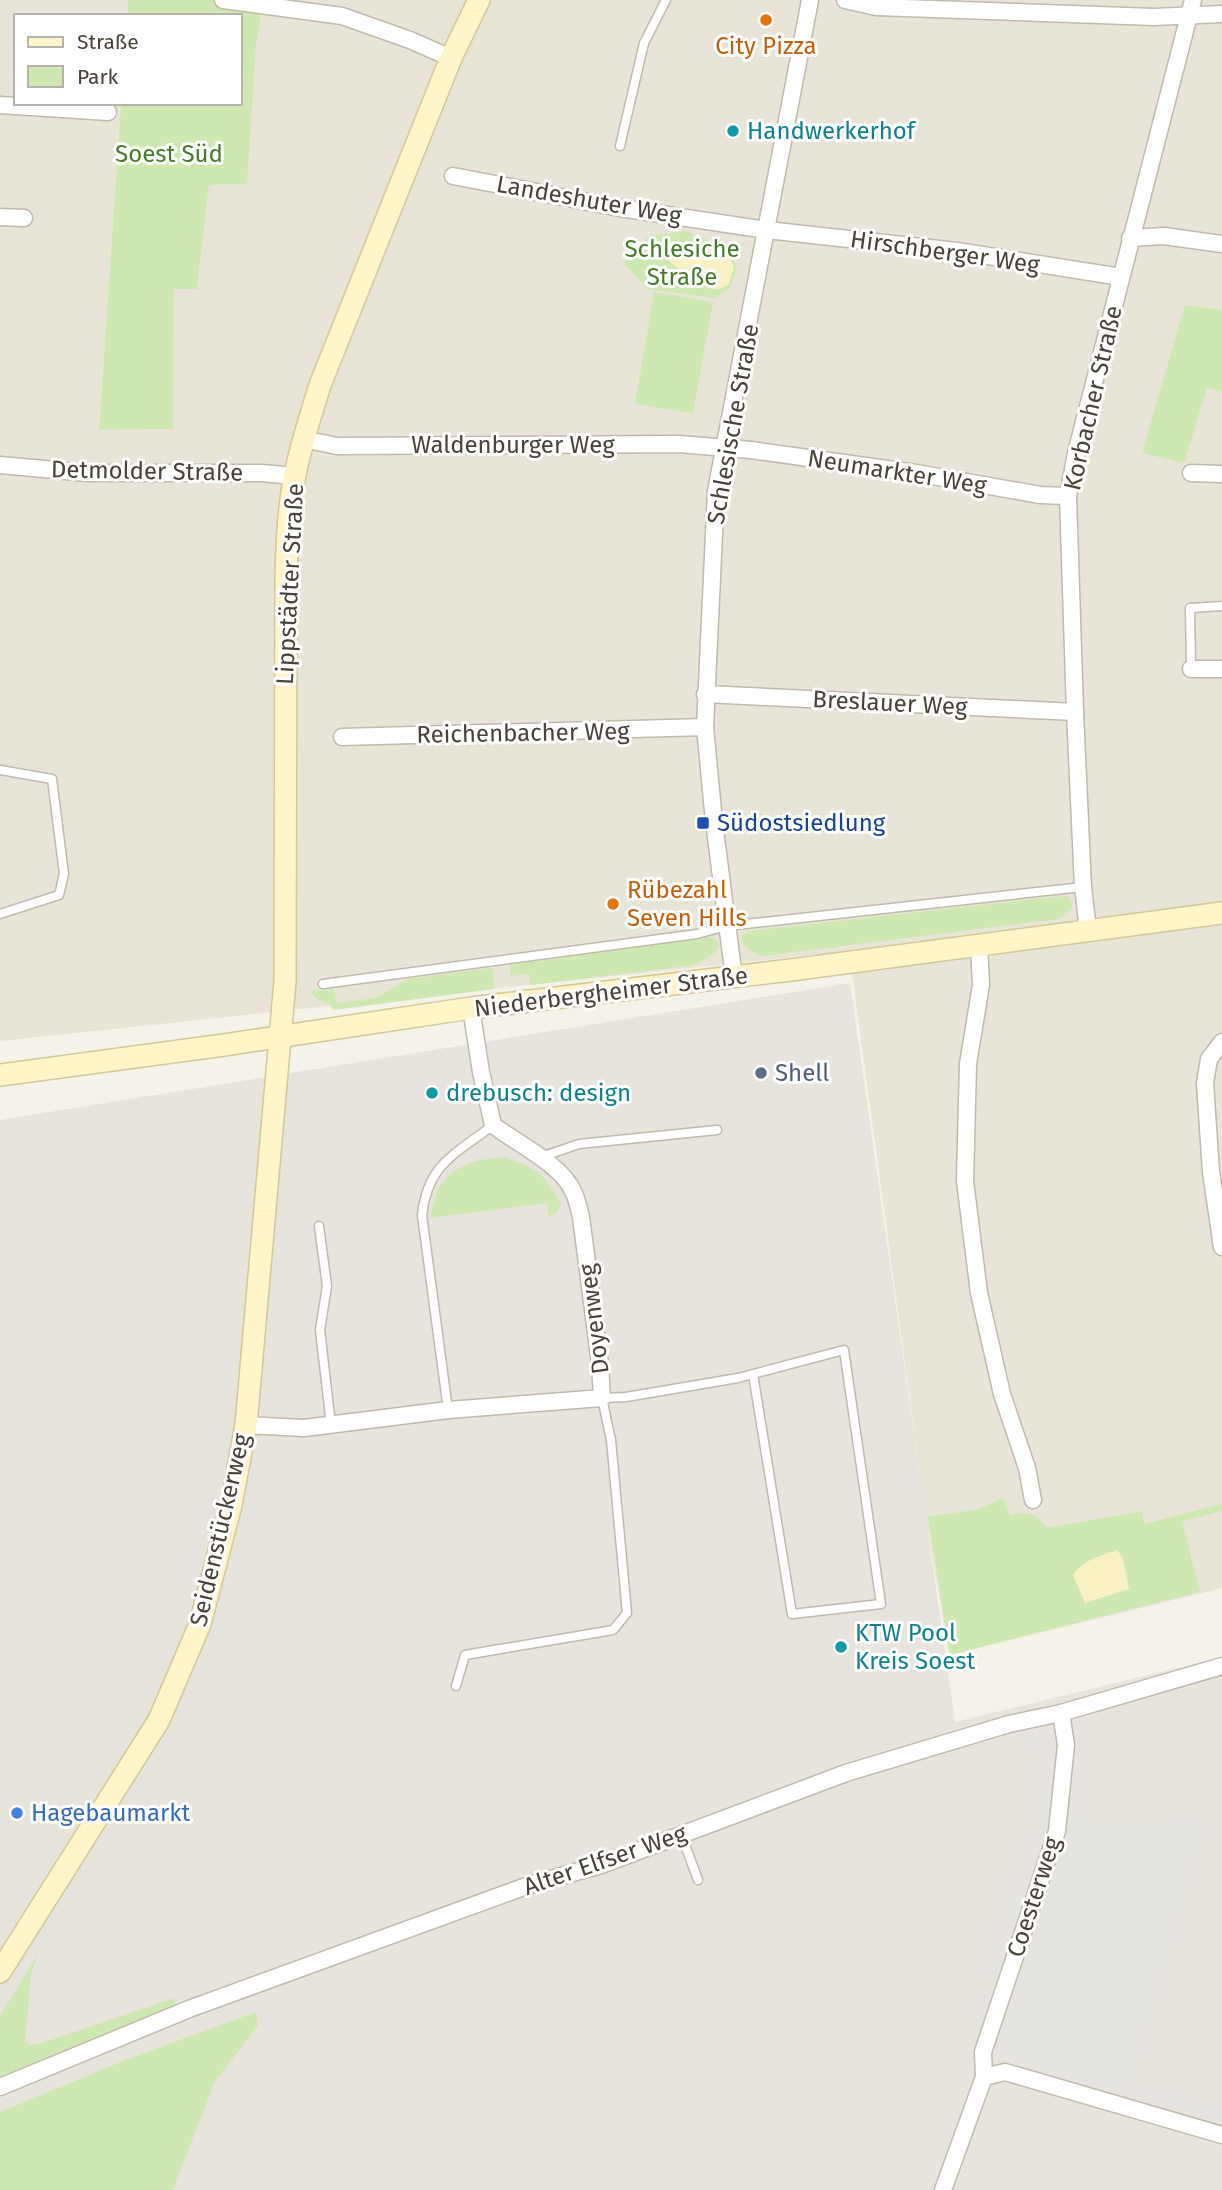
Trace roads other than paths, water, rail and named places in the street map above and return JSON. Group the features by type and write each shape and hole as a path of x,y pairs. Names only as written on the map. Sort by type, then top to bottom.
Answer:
{"main road":[{"name":"Lippstädter Straße","path":"280,1035 285,981 286,579 294,476 320,385 451,58 479,0"},
{"name":"Niederbergheimer Straße","path":"0,1075 471,1008 734,978 1222,913"},
{"name":"Seidenstückerweg","path":"0,1972 159,1720 200,1624 231,1505 246,1426 280,1035"}],"street":[{"path":"223,0 342,16 451,58"},
{"name":"Schlesische Straße","path":"734,978 705,727 716,491 810,0"},
{"path":"845,0 876,7 1154,17 1191,7 1222,14"},
{"name":"Korbacher Straße","path":"1088,930 1083,887 1068,496 1076,453 1130,238 1191,7"},
{"path":"0,105 108,112"},
{"name":"Landeshuter Weg","path":"453,176 620,208 767,230"},
{"path":"0,217 24,219"},
{"name":"Hirschberger Weg","path":"767,230 957,251 1121,277"},
{"path":"1130,238 1164,236 1222,244"},
{"name":"Waldenburger Weg","path":"303,439 337,446 680,444 725,447"},
{"name":"Neumarkter Weg","path":"725,447 916,473 1040,495 1068,496"},
{"name":"Detmolder Straße","path":"0,465 88,473 262,473 294,476"},
{"path":"1191,473 1222,474"},
{"path":"1191,670 1222,668"},
{"name":"Breslauer Weg","path":"705,694 1075,712"},
{"name":"Reichenbacher Weg","path":"342,737 705,727"},
{"path":"979,946 981,985 968,1063 965,1181 979,1293 1002,1394 1027,1468 1033,1500"},
{"path":"471,1008 493,1125"},
{"path":"1222,1042 1209,1059 1205,1083 1211,1172 1222,1247"},
{"name":"Doyenweg","path":"246,1426 304,1428 448,1410 602,1398 581,1217 573,1189 540,1158 493,1125"},
{"name":"Alter Elfser Weg","path":"0,2087 189,2009 529,1885 601,1865 846,1773 1009,1724 1062,1713 1222,1666"},
{"name":"Coesterweg","path":"943,2190 984,2077 982,2052 1057,1832 1066,1745 1062,1713"},
{"path":"984,2077 1005,2072 1222,2135"}],"lane":[{"path":"620,146 644,43 666,0"},
{"path":"1191,670 1190,608 1222,606"},
{"path":"0,771 52,779 64,874 59,895 0,914"},
{"path":"323,984 697,934 727,926 1083,887"},
{"path":"448,1410 422,1215 423,1200 428,1182 435,1171 493,1125"},
{"path":"540,1158 579,1144 717,1130"},
{"path":"319,1226 327,1286 320,1330 331,1425"},
{"path":"456,1686 465,1655 613,1630 626,1613 611,1440 602,1398 753,1374 844,1350 881,1604 792,1614 753,1374"},
{"path":"681,1834 698,1880"}],"place":[{"name":"City Pizza","path":"766,20"},
{"name":"Handwerkerhof","path":"733,131"},
{"name":"Südostsiedlung","path":"703,823"},
{"name":"Rübezahl Seven Hills","path":"613,904"},
{"name":"Shell","path":"761,1073"},
{"name":"drebusch: design","path":"432,1093"},
{"name":"KTW Pool Kreis Soest","path":"841,1647"},
{"name":"Hagebaumarkt","path":"17,1813"}],"park label":[{"name":"Soest Süd","path":"169,154"},
{"name":"Schlesiche Straße","path":"682,263"}]}
